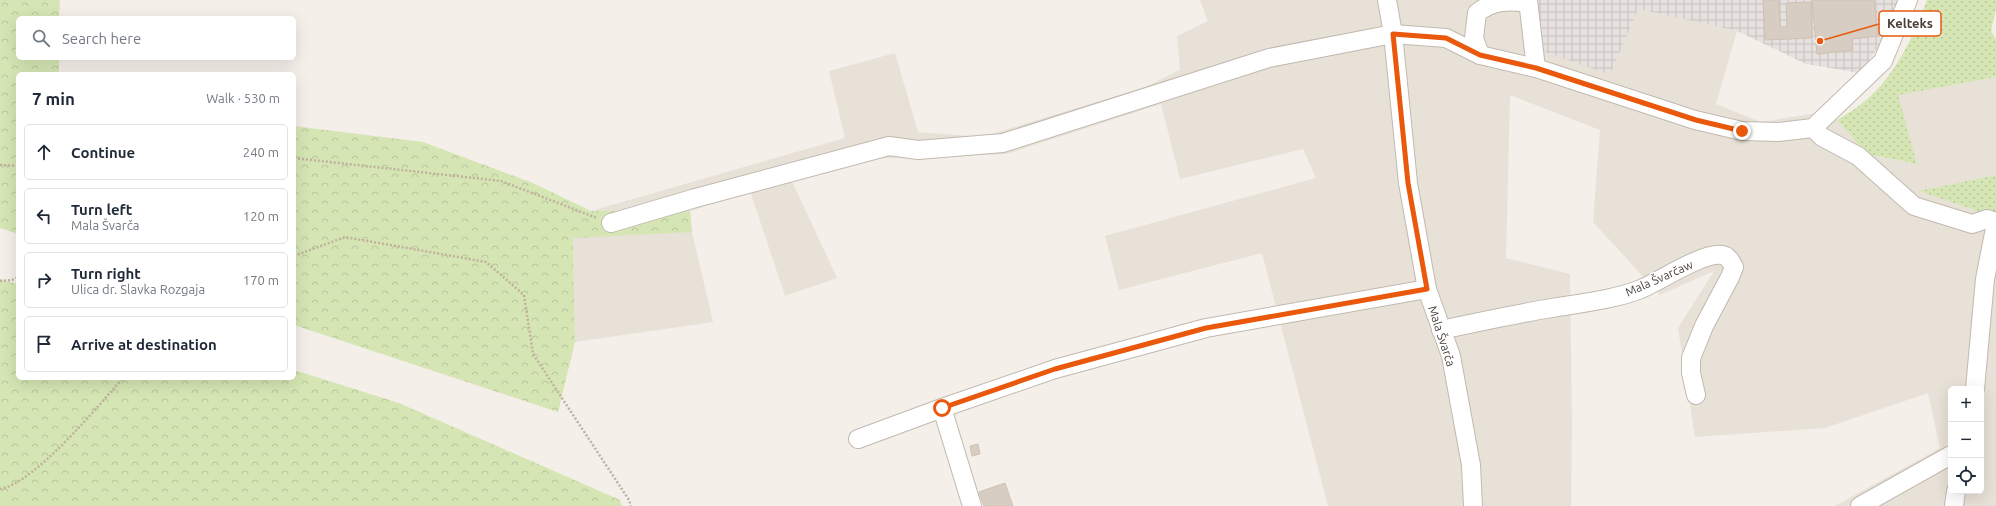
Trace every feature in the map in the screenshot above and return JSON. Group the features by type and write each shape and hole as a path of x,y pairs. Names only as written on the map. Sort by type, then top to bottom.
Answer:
{"street":[{"name":"Mala Švarča","path":"1387,0 1393,34 1408,183 1427,289 1451,356 1471,465 1473,506"},
{"path":"611,223 692,199 889,146 918,150 1003,143 1269,58 1393,34 1446,38 1480,55 1536,68 1696,120 1742,131 1778,132 1813,128 1883,61 1908,0"},
{"path":"1480,55 1474,38 1477,13 1488,4 1498,1 1528,1 1536,68"},
{"path":"1813,128 1822,137 1858,156 1914,206 1972,224 1987,219 1996,223 1986,279 1975,386"},
{"name":"Mala Švarčaw","path":"1442,330 1618,296 1641,289 1694,262 1723,255 1732,261 1734,267 1730,278 1704,326 1691,358 1691,373 1696,395"},
{"path":"858,439 1055,369 1206,328 1427,289"},
{"path":"942,408 972,506"},
{"path":"1860,506 1948,457"},
{"path":"1954,506 1956,494"}],"path":[{"path":"296,158 501,181 611,223"},
{"path":"0,165 16,166"},
{"path":"296,255 345,237 486,262 524,295 533,354 629,500 631,506"},
{"path":"0,281 12,280 16,278"},
{"path":"0,489 7,488 38,468 68,439 121,380"}],"shaded area":[{"path":"1200,0 1525,0 1537,48 1610,75 1638,9 1737,31 1716,104 1761,122 1829,111 1867,154 1916,164 1897,95 1996,77 1996,175 1920,191 1987,214 1996,228 1996,506 1835,506 1940,448 1928,393 1825,428 1695,437 1678,328 1714,271 1660,295 1593,222 1600,130 1510,95 1506,258 1570,274 1572,425 1571,506 1328,506 1262,253 1119,290 1105,236 1316,178 1303,149 1180,179 1161,104 1007,154 864,159 789,175 837,278 785,296 750,191 690,211 692,232 713,322 575,342 573,238 591,211 845,138 829,71 895,53 918,132 982,137 1145,87 1180,70 1177,36 1208,21"},
{"path":"1534,0 1900,0 1879,46 1860,73 1806,64 1737,31 1638,9 1610,75 1543,51 1539,37"}],"green space":[{"path":"0,0 60,0 59,16 16,16 16,60 59,60 59,72 16,72 16,233 0,228"},
{"path":"1927,0 1996,0 1996,9 1991,31 1996,39 1996,77 1898,95 1917,164 1867,154 1837,120 1862,104 1876,91 1895,67 1916,28"},
{"path":"296,126 423,142 533,183 591,211 690,211 692,232 573,238 575,342 558,412 296,326"},
{"path":"1996,175 1996,228 1986,214 1919,191"},
{"path":"0,279 16,283 16,380 296,380 296,371 399,403 620,500 622,506 0,506"}],"building":[{"path":"1763,0 1779,0 1780,27 1787,27 1786,3 1811,2 1812,38 1765,40"},
{"path":"1812,0 1874,0 1878,36 1852,39 1853,50 1817,54"},
{"path":"978,444 980,454 972,456 970,446"},
{"path":"1005,483 1013,506 984,506 979,492"}],"place":[{"name":"Kelteks","path":"1820,41"}],"route":[{"path":"942,408 1055,369 1206,328 1427,289 1408,183 1393,34 1446,38 1480,55 1536,68 1696,120 1742,131"}]}
